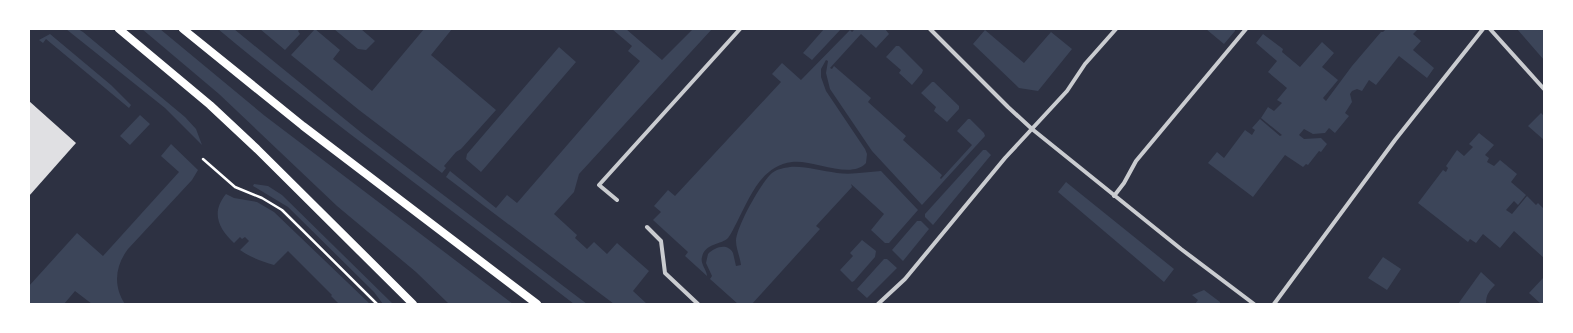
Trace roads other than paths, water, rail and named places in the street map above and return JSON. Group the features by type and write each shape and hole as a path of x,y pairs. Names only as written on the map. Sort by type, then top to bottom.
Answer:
{"main road":[{"path":"119,29 210,105 414,304"},
{"path":"183,29 303,126 537,304"}],"street":[{"path":"617,200 599,185 740,29"},
{"path":"930,29 1032,129 1218,278 1254,304"},
{"path":"878,304 905,279 1005,158 1067,91 1085,64 1116,29"},
{"path":"1114,196 1124,183 1136,161 1246,29"},
{"path":"1274,304 1395,140 1483,29"},
{"path":"1490,29 1544,90"},
{"path":"647,227 661,241 665,274 698,304"}]}
